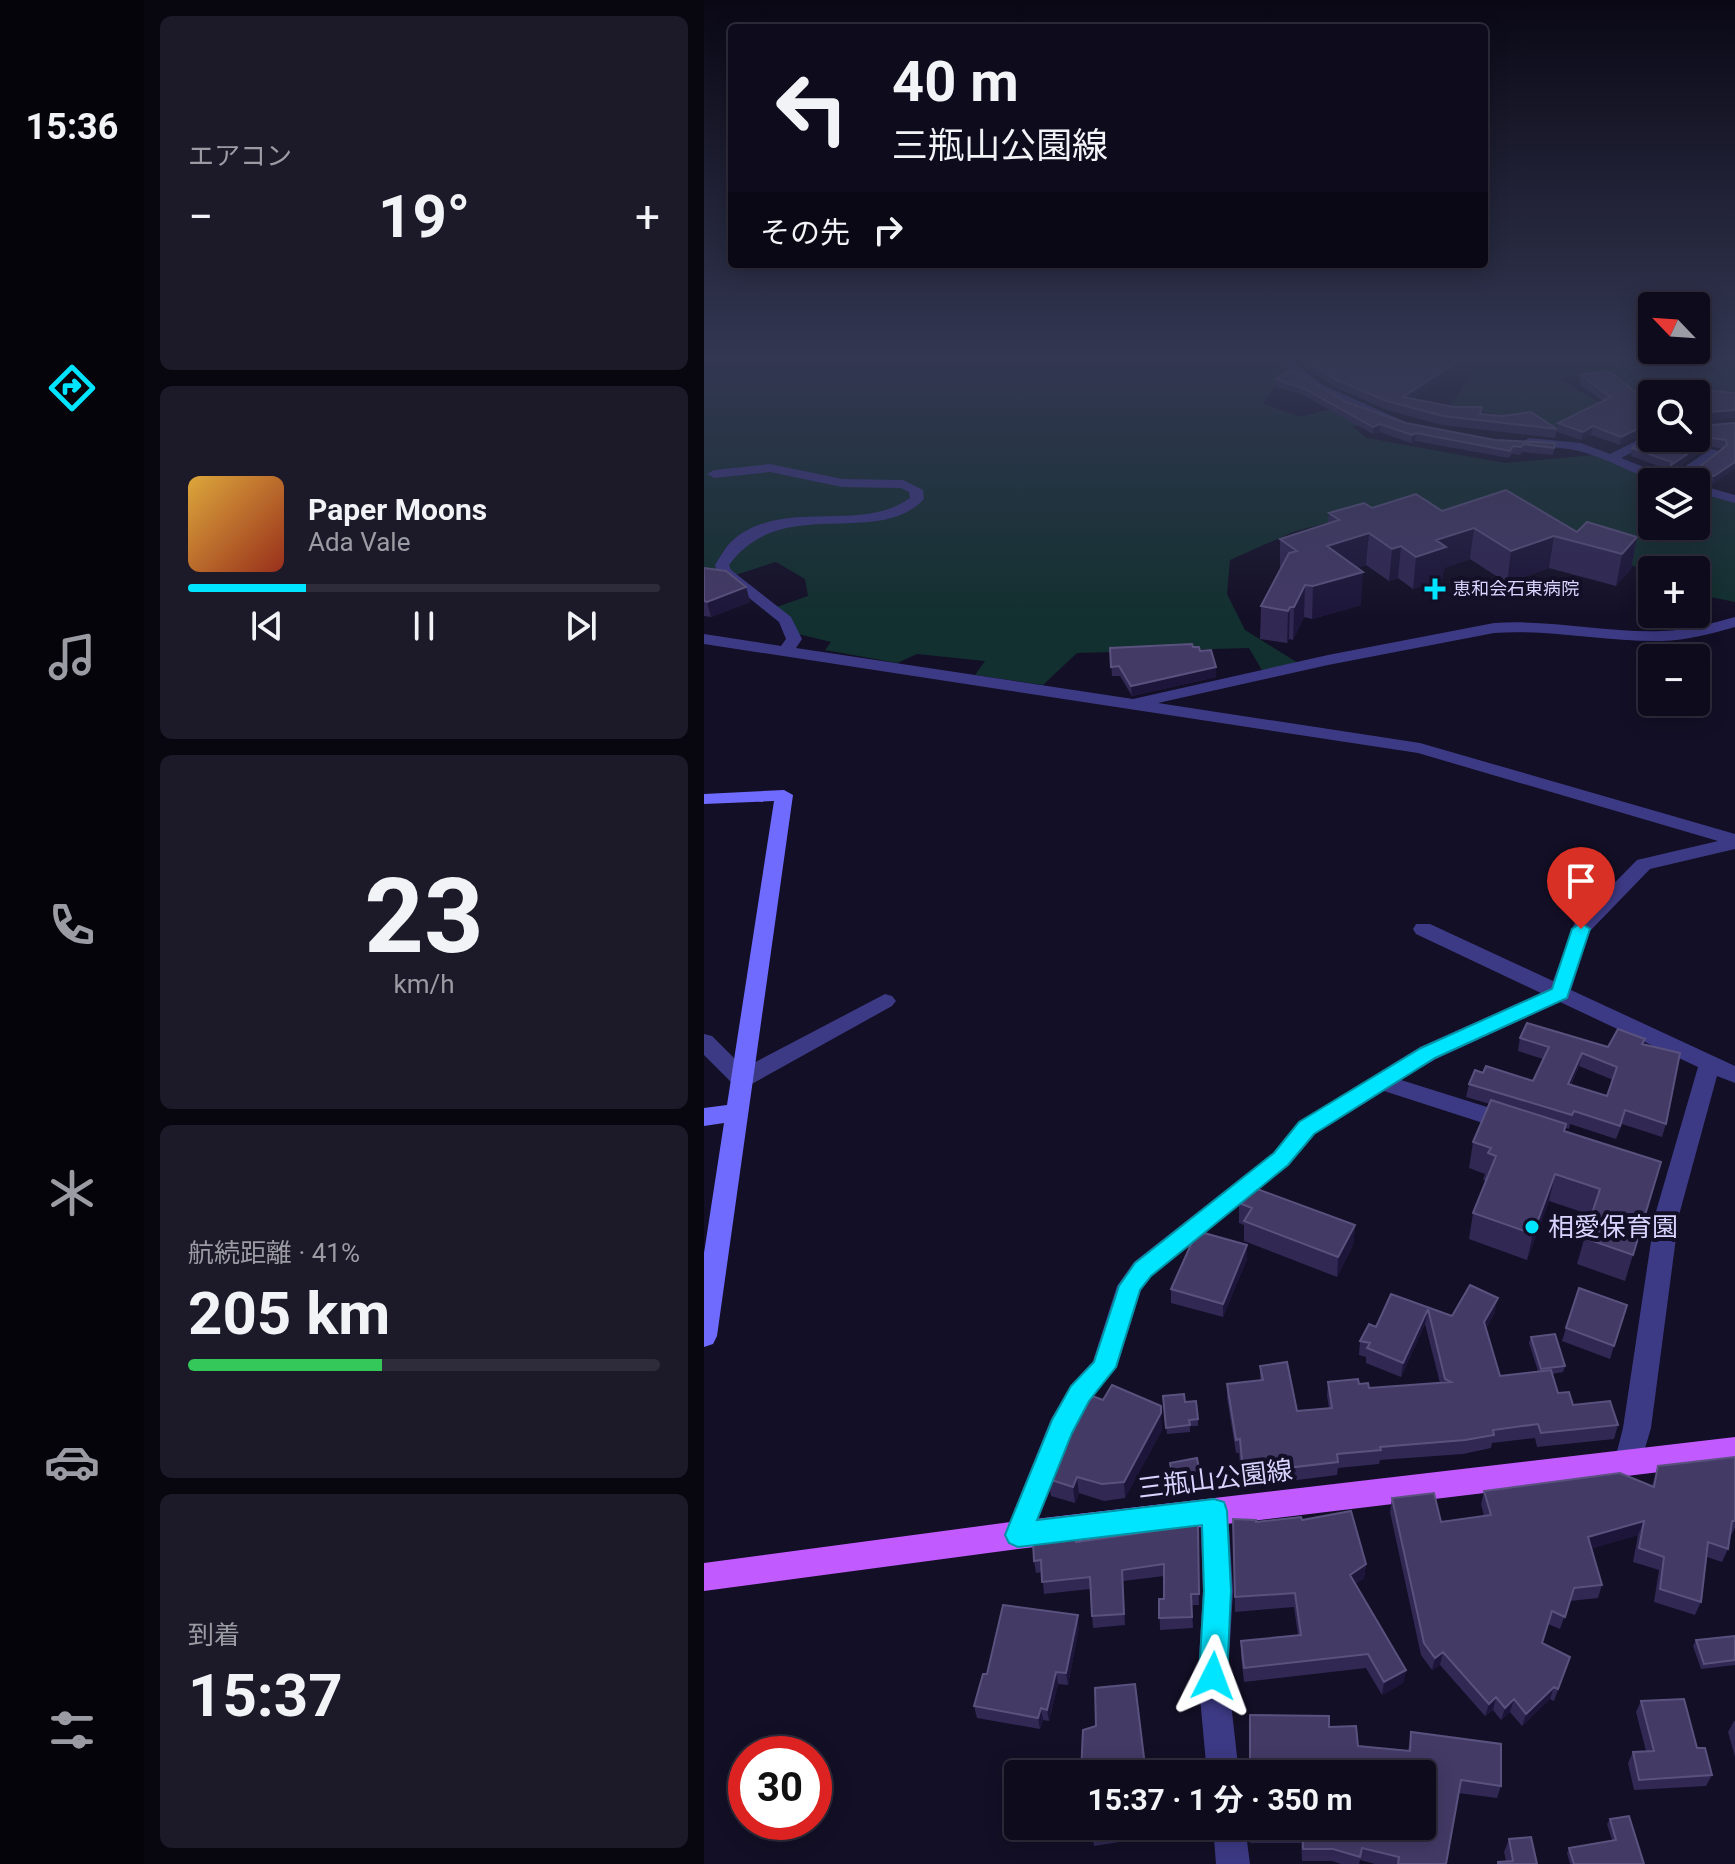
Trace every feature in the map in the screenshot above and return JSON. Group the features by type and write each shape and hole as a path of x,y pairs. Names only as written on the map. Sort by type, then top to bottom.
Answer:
{"main road":[{"name":"三瓶山公園線","path":"704,1577 1018,1535 1735,1450"}],"street":[{"path":"1572,445 1638,469"},
{"path":"1611,458 1636,445"},
{"path":"1691,468 1716,452"},
{"path":"714,474 782,468 842,483 903,484 916,490 917,499 912,507 905,510 881,515 793,521 742,540 730,550 722,565 724,572 786,620 794,639 786,651"},
{"path":"1710,492 1735,499"},
{"path":"1128,704 1328,660 1494,628 1522,626 1672,636 1697,633 1735,622"},
{"path":"704,639 1420,748 1735,842"},
{"path":"704,799 784,795 704,1336"},
{"path":"1018,1535 1061,1428 1080,1393 1104,1367 1130,1286 1143,1269 1281,1159 1307,1128 1428,1053 1560,993 1581,929 1644,864 1735,842"},
{"path":"1423,929 1735,1075"},
{"path":"742,1079 885,1001"},
{"path":"704,1042 742,1079"},
{"path":"1628,1463 1637,1428 1667,1215 1710,1063"},
{"path":"1381,1082 1530,1129"},
{"path":"704,1117 737,1112"},
{"path":"1650,1166 1679,1175"},
{"path":"1214,1511 1218,1591 1213,1676 1222,1760"},
{"path":"1230,1840 1233,1864"}],"green space":[{"path":"704,445 1406,445 1505,463 1594,455 1638,471 1638,540 1710,540 1710,494 1735,502 1735,602 1710,597 1710,556 1638,556 1638,567 1565,548 1353,516 1293,532 1230,560 1227,594 1245,630 1298,663 1263,672 1249,648 1077,653 1043,685 975,675 985,661 917,654 897,663 825,650 831,642 794,633 765,611 808,596 805,579 776,562 714,582 704,579"}],"building":[{"path":"1479,445 1522,445 1513,446 1510,451"},
{"path":"1727,445 1735,445 1735,462 1714,476 1710,475 1710,468 1698,468"},
{"path":"1643,452 1690,452 1671,465 1672,462"},
{"path":"1506,490 1577,532 1587,522 1637,537 1622,554 1554,536 1511,551 1474,528 1436,540 1446,547 1416,557 1401,546 1392,549 1369,533 1327,546 1363,572 1313,586 1305,585 1294,607 1288,611 1261,606 1289,553 1297,551 1280,539 1339,520 1329,513 1364,503 1372,508 1416,494 1442,511"},
{"path":"704,568 726,571 746,587 704,601"},
{"path":"1192,644 1200,651 1211,650 1216,667 1131,686 1119,666 1111,667 1110,648"},
{"path":"1527,1023 1608,1047 1618,1029 1645,1039 1642,1044 1680,1053 1666,1124 1625,1110 1620,1126 1469,1084 1475,1070 1483,1073 1486,1066 1533,1081 1549,1047 1520,1038","holes":["1582,1053 1617,1067 1607,1096 1568,1084"]},
{"path":"1491,1100 1566,1124 1564,1131 1661,1162 1633,1255 1584,1238 1600,1189 1555,1174 1533,1234 1473,1213 1496,1156 1488,1153 1491,1148 1473,1142"},
{"path":"1249,1186 1355,1225 1338,1257 1244,1221 1252,1208 1239,1203"},
{"path":"1197,1231 1247,1245 1223,1304 1171,1289"},
{"path":"1470,1285 1498,1298 1484,1322 1500,1376 1551,1370 1558,1393 1569,1392 1573,1405 1610,1401 1618,1425 1541,1433 1538,1424 1493,1430 1494,1435 1465,1440 1337,1454 1338,1462 1243,1473 1240,1439 1236,1440 1227,1384 1263,1380 1260,1366 1287,1362 1297,1411 1332,1408 1328,1382 1358,1379 1359,1384 1368,1383 1369,1388 1451,1382 1445,1379 1428,1309 1403,1363 1367,1348 1370,1343 1360,1341 1369,1324 1376,1327 1391,1294 1452,1316"},
{"path":"1579,1288 1627,1305 1614,1346 1566,1328"},
{"path":"1555,1334 1565,1366 1541,1369 1531,1337"},
{"path":"1112,1385 1161,1406 1161,1413 1124,1482 1102,1484 1077,1477 1073,1487 1048,1479 1087,1394 1103,1400"},
{"path":"1184,1394 1185,1402 1196,1401 1198,1419 1189,1420 1190,1425 1166,1428 1163,1396"},
{"path":"1735,1457 1735,1521 1732,1521 1728,1549 1708,1542 1701,1602 1660,1589 1664,1557 1639,1548 1644,1521 1588,1537 1602,1585 1574,1588 1565,1617 1552,1611 1542,1643 1570,1657 1558,1689 1554,1687 1526,1714 1514,1699 1505,1708 1496,1697 1489,1704 1443,1652 1435,1658 1424,1643 1392,1498 1434,1493 1441,1522 1491,1515 1484,1491 1620,1473 1654,1487 1658,1466"},
{"path":"1197,1458 1201,1480 1174,1486 1170,1463"},
{"path":"1351,1511 1366,1564 1350,1575 1406,1670 1384,1682 1368,1654 1244,1668 1241,1641 1301,1635 1295,1593 1235,1597 1233,1519 1256,1522 1301,1517 1302,1520"},
{"path":"1198,1525 1199,1594 1191,1594 1192,1617 1159,1618 1159,1599 1164,1599 1164,1564 1122,1570 1124,1614 1092,1616 1090,1577 1042,1582 1041,1560 1034,1561 1033,1542 1076,1537 1076,1542"},
{"path":"1003,1605 1078,1615 1066,1673 1056,1672 1047,1710 1041,1708 1038,1718 974,1706 983,1674 987,1674"},
{"path":"1735,1636 1735,1660 1704,1664 1696,1640"},
{"path":"1135,1684 1144,1760 1082,1760 1083,1730 1096,1726 1095,1688"},
{"path":"1684,1699 1697,1748 1705,1748 1712,1775 1639,1780 1633,1752 1654,1751 1641,1701"},
{"path":"1250,1715 1329,1716 1329,1727 1356,1726 1358,1746 1410,1751 1411,1732 1501,1744 1501,1786 1461,1780 1446,1864 1398,1864 1399,1857 1362,1848 1360,1857 1333,1849 1303,1849 1303,1840 1436,1840 1436,1760 1250,1760"},
{"path":"1629,1816 1644,1864 1574,1864 1569,1848 1616,1840 1610,1819"},
{"path":"1531,1837 1537,1864 1498,1864 1513,1861 1509,1839"}],"place":[{"name":"恵和会石東病院","path":"1435,589"},
{"name":"相愛保育園","path":"1532,1227"}],"route":[{"path":"1213,1676 1218,1591 1214,1511 1018,1535 1061,1428 1080,1393 1104,1367 1113,1344 1120,1309 1130,1286 1143,1269 1281,1159 1307,1128 1428,1053 1560,993 1581,929"}]}
